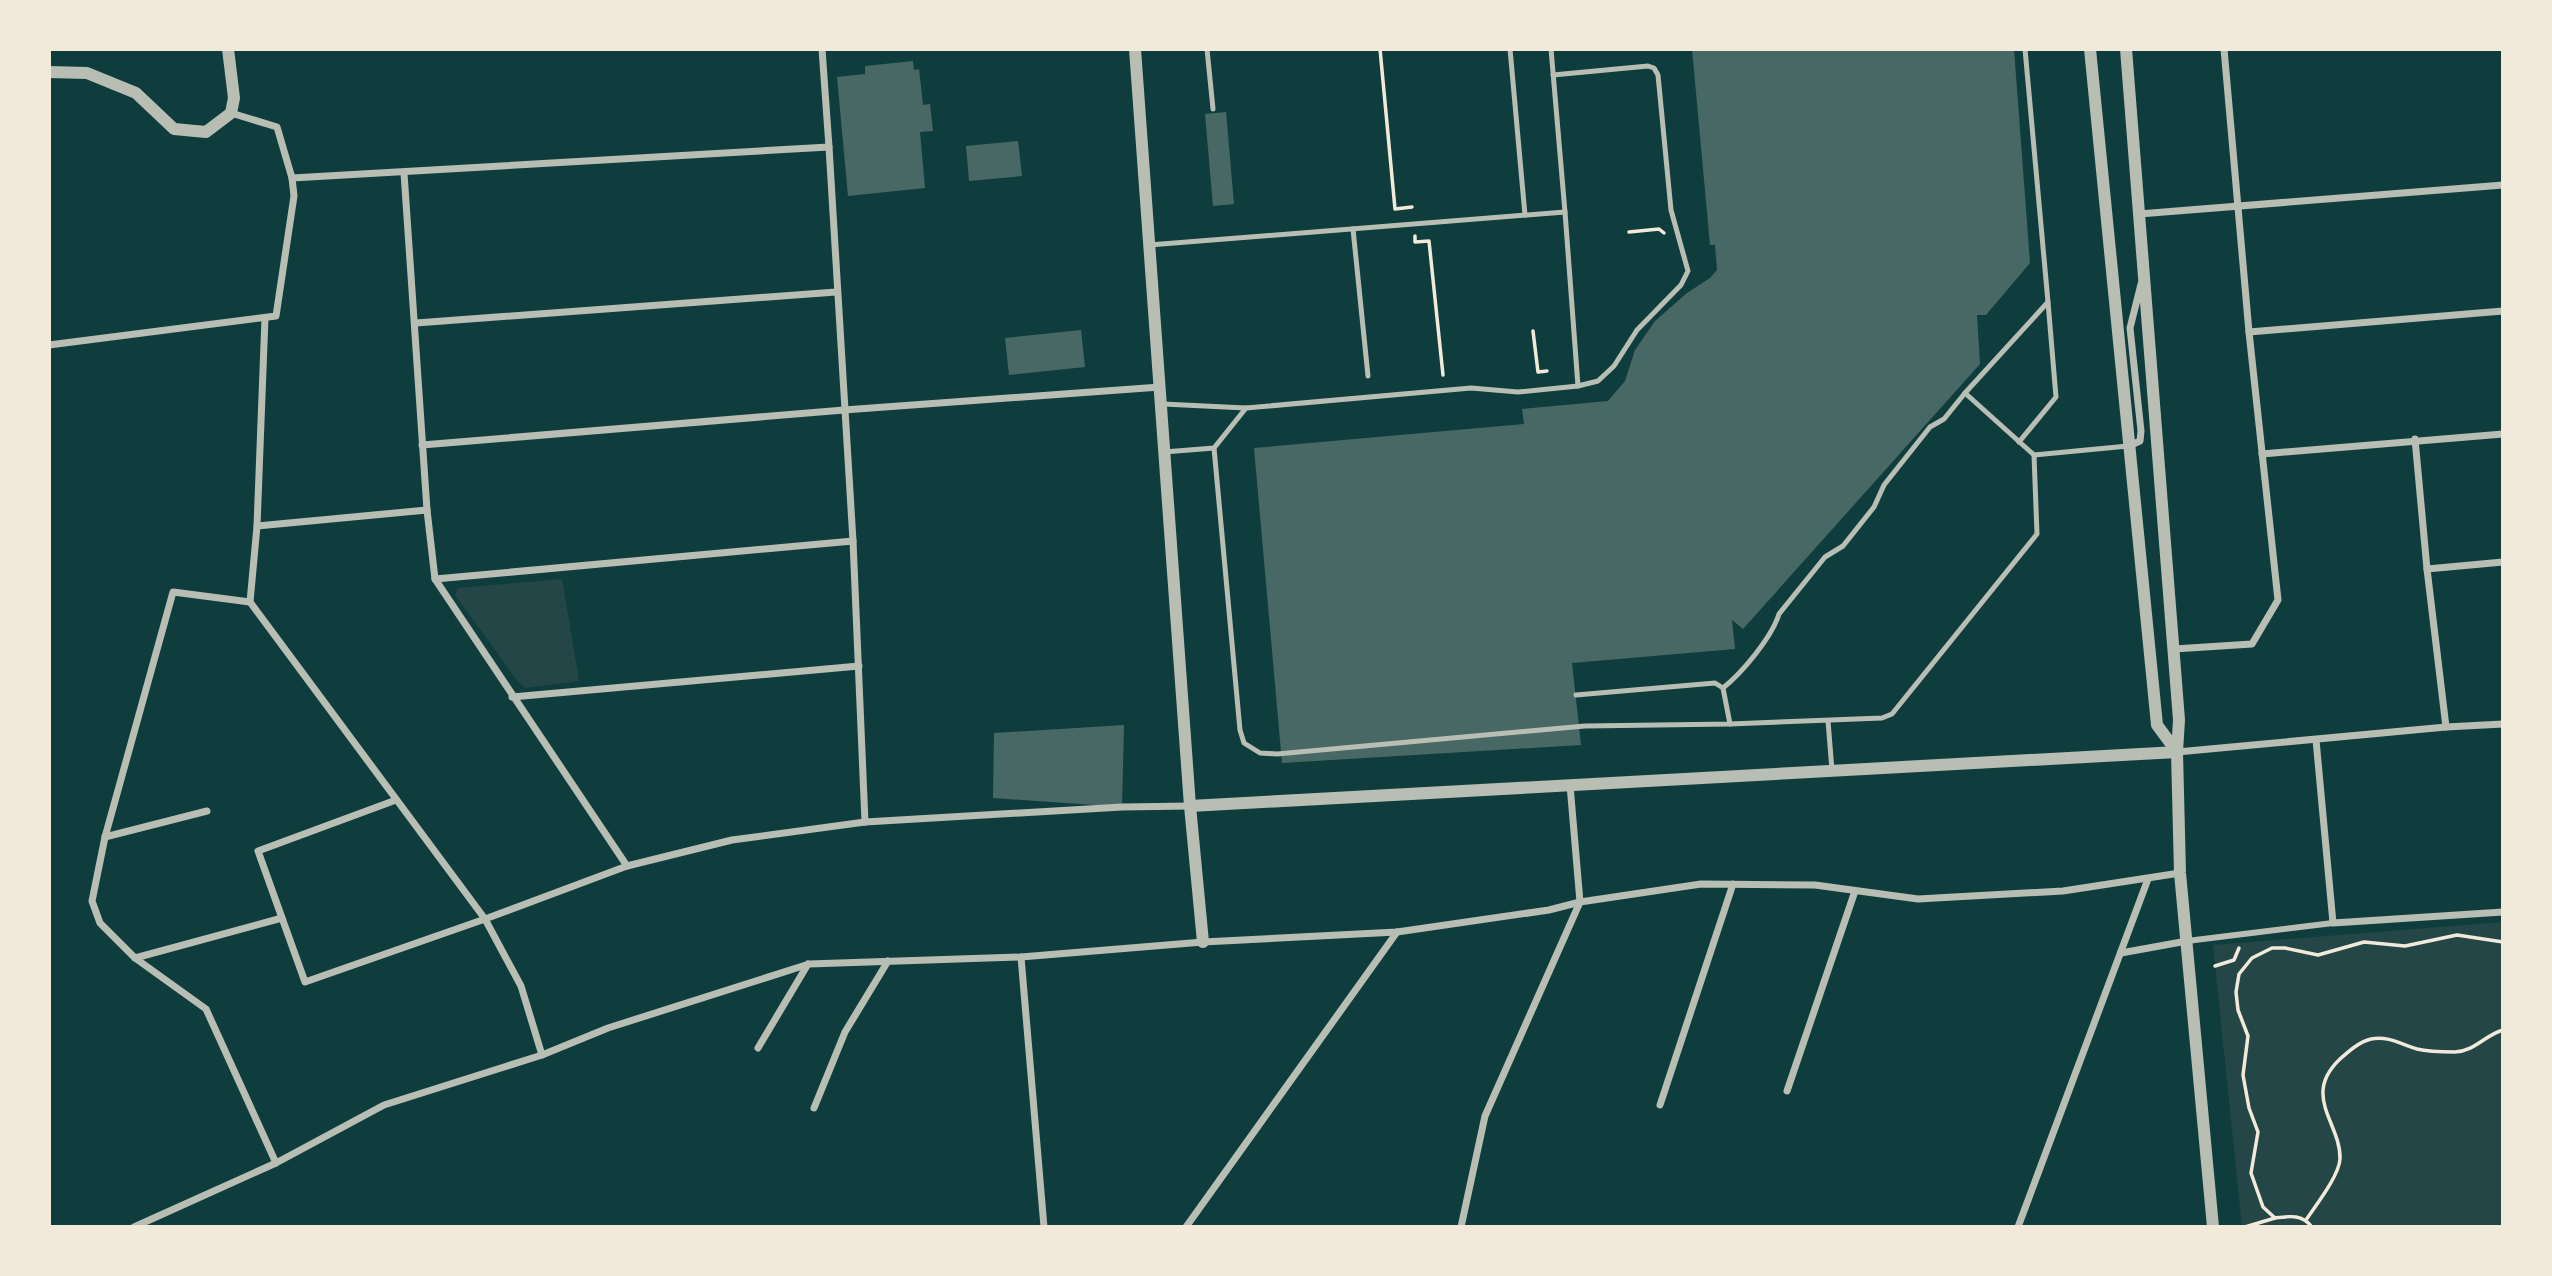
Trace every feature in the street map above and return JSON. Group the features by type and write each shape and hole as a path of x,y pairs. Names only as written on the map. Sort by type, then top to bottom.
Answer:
{"street":[{"path":"49,72 87,73 136,93 174,129 206,132 231,113 234,97 228,49"},
{"path":"822,49 853,541 865,822"},
{"path":"1135,49 1190,806 1203,942"},
{"path":"2090,49 2157,725 2177,752"},
{"path":"2126,49 2179,720 2177,752 2180,873 2213,1227"},
{"path":"2174,649 2252,644 2278,600 2249,332 2224,49"},
{"path":"49,345 276,316 294,196 292,177 277,127 231,113"},
{"path":"292,177 829,148"},
{"path":"404,173 416,323 426,510 435,579 627,866"},
{"path":"2139,214 2503,185"},
{"path":"2129,446 2140,441 2141,431 2130,328 2144,273"},
{"path":"416,323 836,292"},
{"path":"2249,332 2503,311"},
{"path":"265,317 257,526 250,602 485,919 522,986 542,1055"},
{"path":"422,446 844,410 1160,387"},
{"path":"2262,454 2415,439 2503,434"},
{"path":"2415,439 2446,727"},
{"path":"257,526 426,510"},
{"path":"435,579 853,541"},
{"path":"2427,569 2503,562"},
{"path":"250,602 173,592 105,837 92,901 100,923 135,958 206,1009 276,1163"},
{"path":"512,697 859,666"},
{"path":"396,800 258,851 305,982 627,866 732,841 865,822 2177,752 2503,724"},
{"path":"2316,740 2333,923"},
{"path":"1461,1227 1485,1116 1580,902 1570,785"},
{"path":"105,837 207,811"},
{"path":"134,1227 276,1163 384,1105 542,1055 608,1028 809,964 1021,957 1203,942 1397,932 1701,884 1815,885 1918,899 2063,891 2180,873"},
{"path":"2018,1227 2148,879"},
{"path":"1660,1105 1733,884"},
{"path":"1787,1091 1855,891"},
{"path":"2121,953 2188,941 2333,923 2503,912"},
{"path":"135,958 282,918"},
{"path":"1186,1227 1397,932"},
{"path":"1021,957 1044,1227"},
{"path":"814,1108 845,1032 888,961"},
{"path":"758,1048 809,964"}],"lane":[{"path":"1207,49 1213,108"},
{"path":"1510,49 1525,215"},
{"path":"1551,49 1578,387"},
{"path":"2019,442 2056,397 2025,49"},
{"path":"1161,404 1246,408 1471,388 1518,392 1578,387 1598,381 1614,366 1637,330 1681,285 1688,271 1671,210 1658,75 1654,68 1648,66 1553,75"},
{"path":"1149,245 1565,212"},
{"path":"1353,229 1368,376"},
{"path":"1723,688 1735,679 1776,625 1779,614 1825,556 1843,546 1874,507 1884,485 1930,427 1944,419 2048,302"},
{"path":"1246,408 1214,448 1240,730 1244,743 1260,753 1585,726 1828,721 1882,718 1892,714 2038,534 2034,455 1965,393"},
{"path":"2034,455 2129,446"},
{"path":"1164,452 1214,448"},
{"path":"1576,695 1715,683 1723,688 1730,724"},
{"path":"1828,721 1832,771"}],"path":[{"path":"1380,49 1395,209 1412,207"},
{"path":"1629,232 1659,229 1667,236"},
{"path":"1415,236 1415,242 1429,241 1443,375"},
{"path":"1533,331 1538,372 1547,371"},
{"path":"2275,1218 2263,1207 2251,1173 2258,1132 2249,1108 2243,1075 2249,1036 2238,1010 2236,992 2239,974 2252,958 2272,948 2285,948 2318,956 2364,942 2405,946 2457,935 2503,942"},
{"path":"2234,960 2241,943"},
{"path":"2215,966 2234,960 2245,967"},
{"path":"2306,1220 2337,1171 2340,1158 2324,1110 2326,1078 2335,1064 2357,1045 2368,1040 2387,1037 2418,1049 2457,1052 2473,1049 2491,1035 2503,1030"},
{"path":"2245,1227 2293,1216 2306,1220 2312,1227"}],"shaded area":[{"path":"562,579 579,681 525,688 455,595 458,588"},
{"path":"2503,922 2503,1227 2242,1227 2213,945"}],"building":[{"path":"1692,49 2014,49 2030,263 1986,315 1977,315 1980,364 1743,629 1732,620 1735,649 1572,663 1581,745 1282,763 1254,448 1524,424 1522,409 1608,401 1625,381 1635,350 1655,321 1717,270 1715,245 1710,245"},
{"path":"913,61 914,70 919,69 923,105 930,104 933,131 920,132 925,188 848,196 837,77 865,74 865,66"},
{"path":"1226,112 1234,204 1213,206 1205,114"},
{"path":"1018,141 1022,176 969,181 966,146"},
{"path":"1081,330 1085,367 1009,375 1005,338"},
{"path":"1124,725 1122,807 993,798 994,733"}]}
